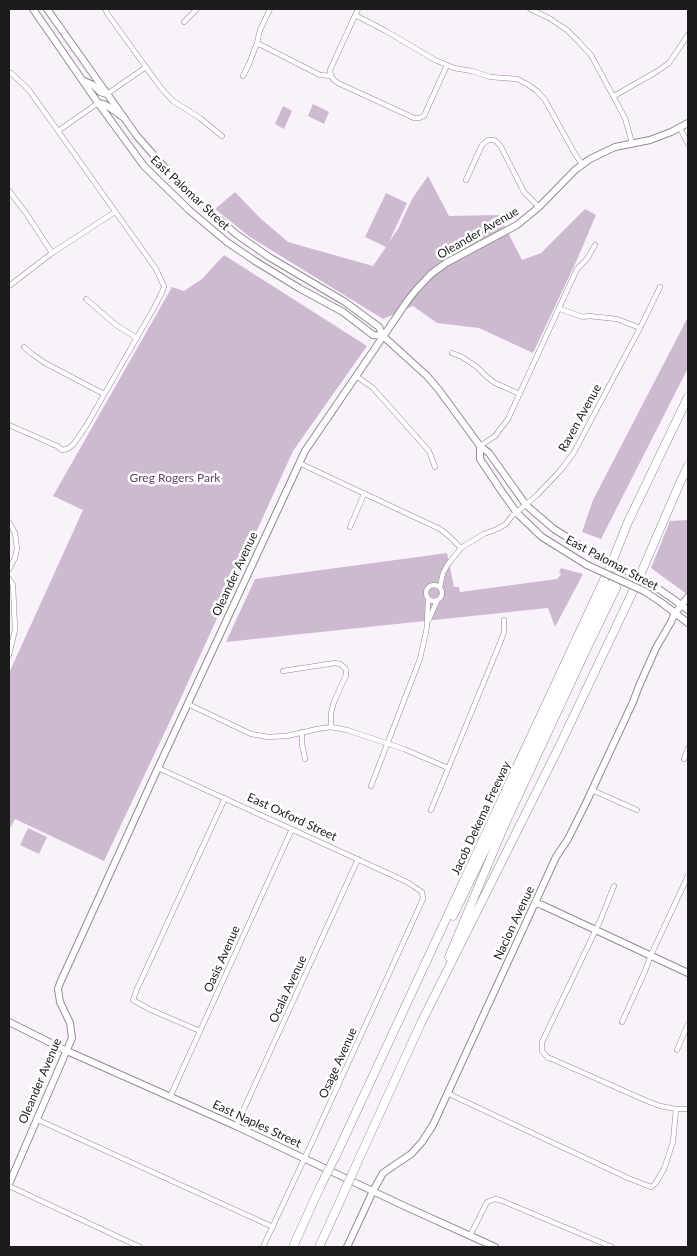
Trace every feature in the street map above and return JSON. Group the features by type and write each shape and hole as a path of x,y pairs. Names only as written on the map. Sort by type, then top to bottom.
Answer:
{"highway":[{"name":"Jacob Dekema Freeway","path":"293,1247 606,576 628,522 688,397"},
{"path":"421,1023 635,587 688,466"},
{"path":"319,1247 421,1023 609,585 616,580 622,568"},
{"path":"338,1151 581,653"}],"street":[{"name":"East Palomar Street","path":"33,9 98,104 144,166 189,210 255,261 343,312 373,335 383,336"},
{"name":"East Palomar Street","path":"47,9 137,136 179,184 235,233 269,257 345,302 379,327 383,336 427,376 460,417 480,446 489,453 526,504 554,530 595,555 650,583 688,610"},
{"path":"105,9 156,83 169,97 222,136"},
{"path":"184,22 197,9"},
{"path":"243,76 270,9"},
{"path":"358,9 330,70 331,76 338,83 414,118 419,118 424,116 447,65"},
{"path":"530,9 558,23 580,42 596,63 625,118 632,143"},
{"path":"355,15 435,60 454,68 490,77 517,79 532,87 545,100 582,164"},
{"path":"614,96 669,63 688,35"},
{"path":"257,43 320,75 331,76"},
{"path":"83,81 100,92 107,94 146,67"},
{"path":"9,73 26,87 58,130 156,268 164,286 137,338 73,445 62,450 9,425"},
{"path":"58,130 98,104 106,105 125,118"},
{"name":"Oleander Avenue","path":"9,1185 72,1038 71,1028 60,1002 58,989 60,983 305,450 412,295 431,274 446,263 517,225 539,207 582,164 607,150 650,140 688,123"},
{"path":"680,128 688,144"},
{"path":"466,180 482,145 488,140 494,140 501,147 524,192 539,207"},
{"path":"9,191 52,253"},
{"path":"9,286 52,253 115,212"},
{"path":"218,234 228,236 235,233"},
{"path":"480,446 495,436 508,419 577,269 595,245"},
{"name":"Raven Avenue","path":"432,585 461,548 484,534 506,524 512,516 559,472 573,454 660,287"},
{"path":"86,299 116,325 137,338"},
{"path":"560,309 583,317 617,319 640,328"},
{"path":"24,347 45,363 104,394"},
{"path":"452,353 477,367 495,383 520,394"},
{"path":"356,376 374,388 429,450 435,467"},
{"name":"East Palomar Street","path":"480,446 480,459 502,492 517,513 542,537 587,565 662,602 688,622"},
{"path":"299,463 440,529 461,548"},
{"path":"350,527 364,494"},
{"path":"9,522 15,533 17,548 15,558 9,569"},
{"name":"Raven Avenue","path":"440,587 443,573"},
{"path":"9,579 13,585 15,630 9,655"},
{"path":"371,786 420,659 428,623 426,591 429,586 437,585 440,587 442,594 428,623"},
{"name":"Nacion Avenue","path":"347,1247 372,1191 383,1173 411,1154 422,1142 433,1125 556,858 568,839 634,702 636,692 656,648 675,612 688,597"},
{"path":"428,599 437,601"},
{"path":"431,810 500,644 504,632 504,620"},
{"path":"284,672 335,663 344,666 346,673 334,702 331,713 331,727"},
{"path":"188,704 251,734 268,737 287,736 331,727 347,730 410,752 448,768"},
{"path":"302,732 305,759"},
{"path":"684,759 688,748"},
{"name":"East Oxford Street","path":"158,768 358,859 417,888"},
{"path":"592,790 637,810"},
{"path":"200,1031 151,1010 133,1000 225,798"},
{"name":"Oasis Avenue","path":"170,1097 292,829"},
{"name":"Ocala Avenue","path":"236,1126 358,859"},
{"path":"622,1022 688,876"},
{"path":"614,886 542,1042 542,1051 548,1058 646,1101 676,1109 688,1108"},
{"name":"Osage Avenue","path":"263,1247 423,899 422,892 417,888"},
{"path":"535,903 688,973"},
{"name":"East Naples Street","path":"9,1022 67,1051 236,1126 495,1247"},
{"path":"677,1050 688,1024"},
{"path":"447,1093 650,1187 655,1184 661,1175 673,1142 676,1109"},
{"path":"36,1119 273,1227"},
{"path":"9,1185 140,1247"},
{"path":"470,1236 486,1202 495,1199 612,1247"}],"green space":[{"path":"313,104 329,112 324,124 308,116"},
{"path":"283,106 292,111 284,129 275,124"},
{"path":"428,176 449,216 499,215 522,260 541,253 585,209 596,215 533,353 479,328 437,323 413,306 383,319 250,237 215,209 235,192 260,218 288,242 373,266 386,247 365,237 386,193 407,203 389,242 398,229 412,199"},
{"name":"Greg Rogers Park","path":"224,255 367,346 293,451 179,702 104,861 15,819 9,830 9,673 83,510 53,496 172,287 184,291 202,279"},
{"path":"688,317 688,368 601,539 582,532 593,500"},
{"path":"688,520 688,595 651,568 670,521"},
{"path":"447,553 454,587 459,587 460,592 557,579 561,574 559,572 561,568 583,574 555,627 548,608 226,642 255,579"},
{"path":"28,828 47,837 39,854 20,845"}]}
